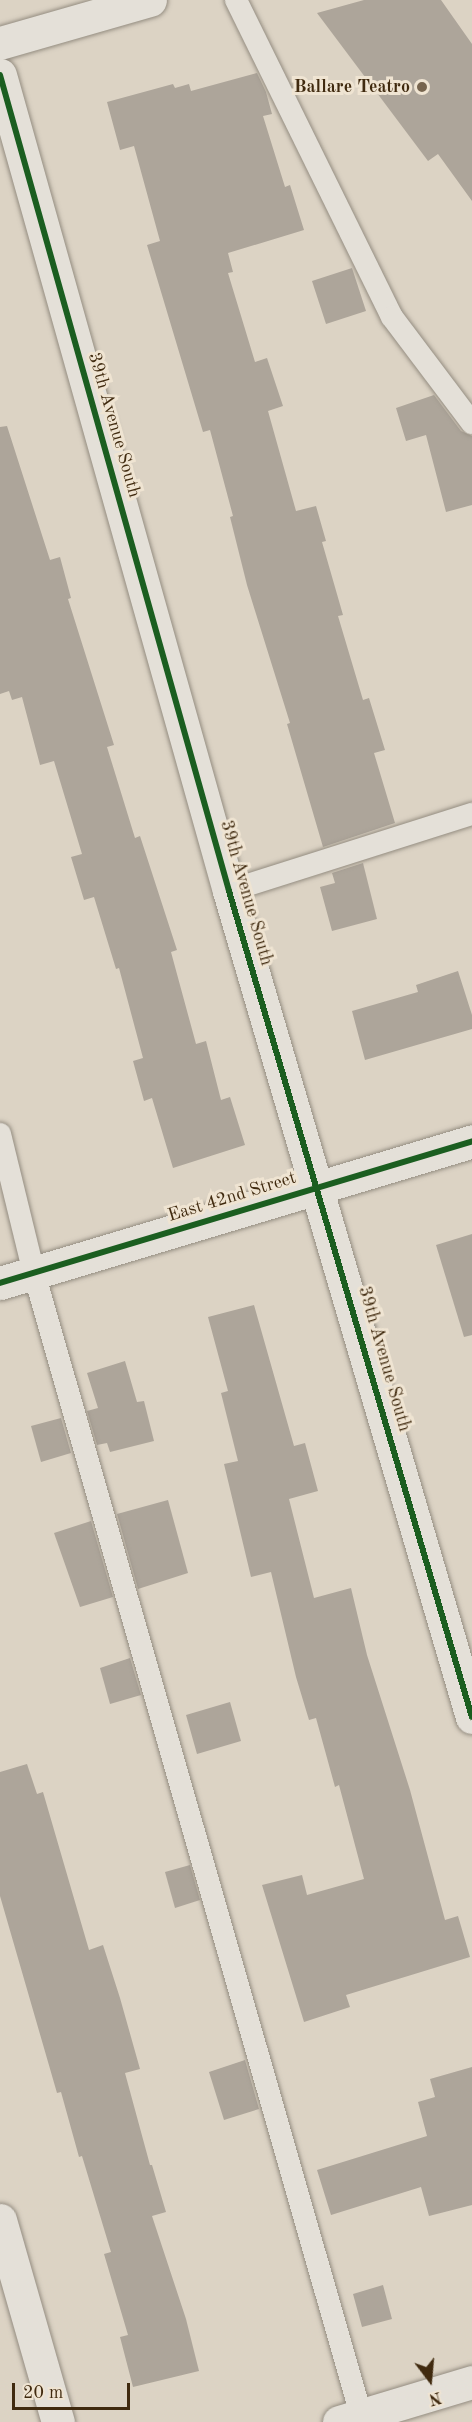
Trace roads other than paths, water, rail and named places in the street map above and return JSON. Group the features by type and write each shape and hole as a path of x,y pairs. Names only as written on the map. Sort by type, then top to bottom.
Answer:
{"street":[{"path":"0,43 150,0"},
{"name":"39th Avenue South","path":"0,75 229,891 472,1717"},
{"name":"East 42nd Street","path":"0,1283 472,1141"},
{"path":"0,2220 58,2422"},
{"path":"354,2420 472,2382"}],"lane":[{"path":"236,0 393,317 472,423"},
{"path":"229,891 472,814"},
{"path":"0,1134 34,1273 354,2420"}],"place":[{"name":"Ballare Teatro","path":"422,87"}]}
